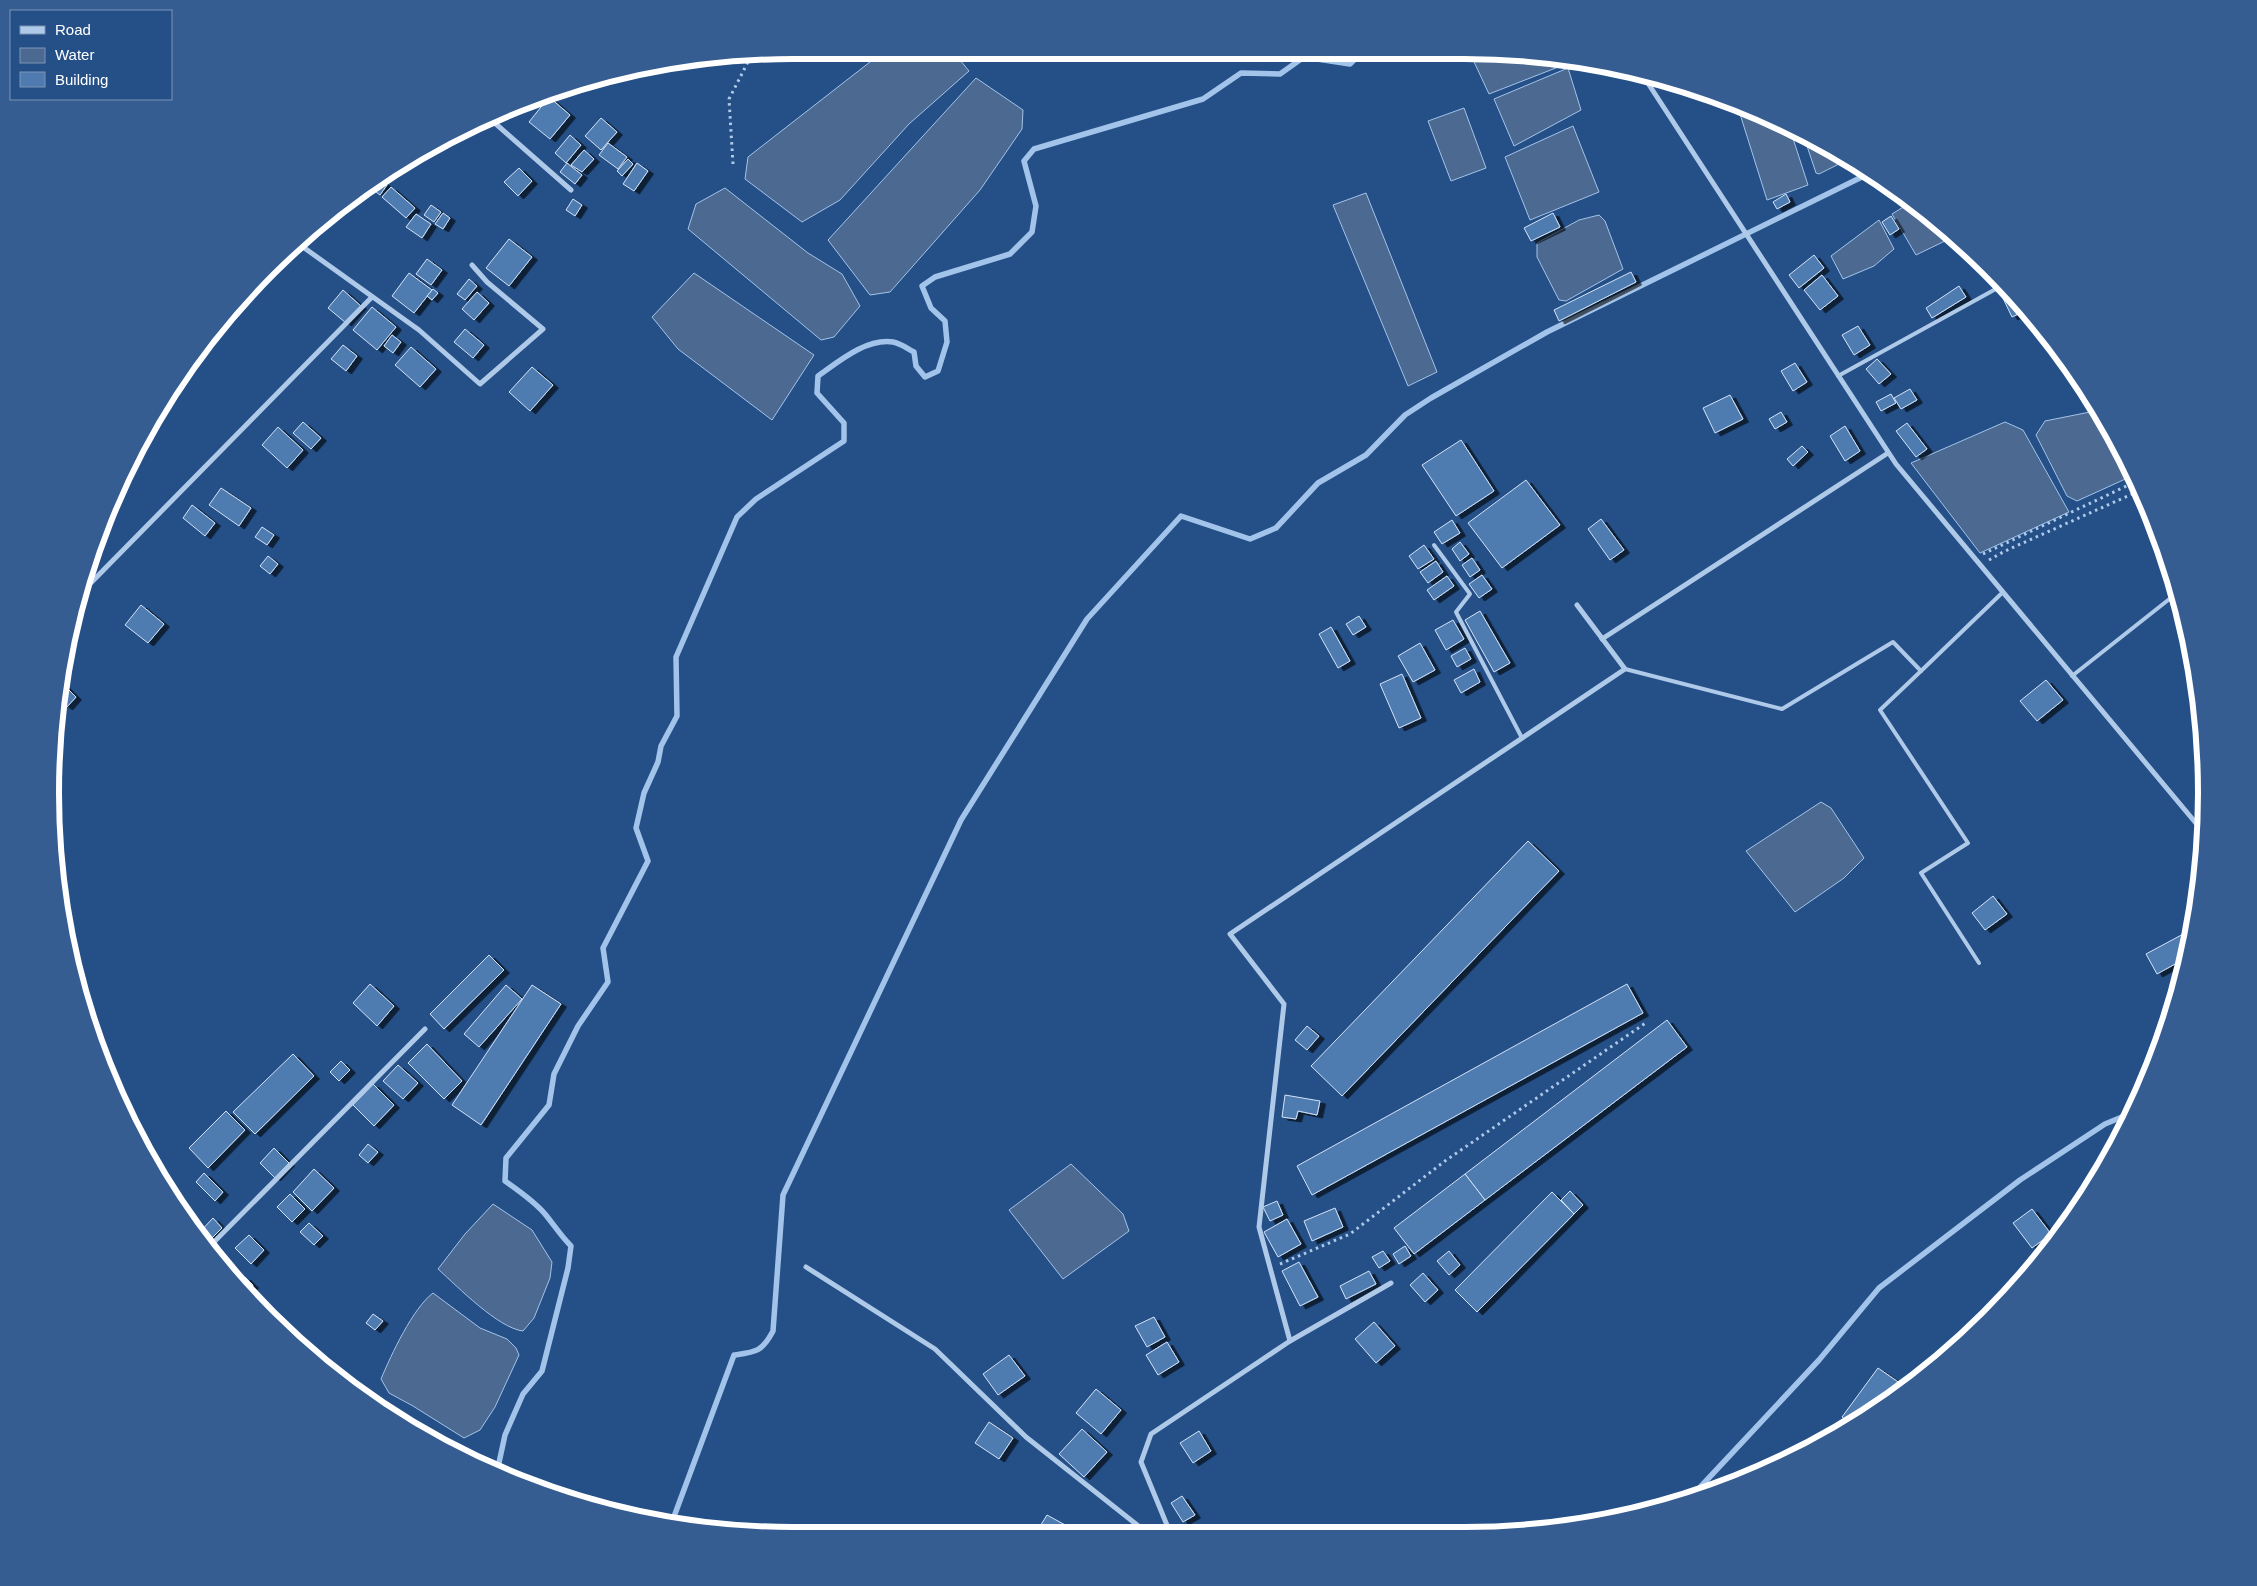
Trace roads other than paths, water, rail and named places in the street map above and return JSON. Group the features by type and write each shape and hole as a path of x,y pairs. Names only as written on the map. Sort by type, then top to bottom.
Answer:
{"street":[{"path":"1647,82 1888,453 1980,566 2197,825"},
{"path":"494,123 572,190"},
{"path":"303,247 419,330 480,384 543,329 487,282 472,265"},
{"path":"90,584 372,297"},
{"path":"1602,639 1888,453"},
{"path":"1290,1341 1259,1227 1284,1004 1230,934 1625,669 1577,605"},
{"path":"213,1243 425,1029"},
{"path":"806,1267 935,1348 1026,1436 1140,1527"},
{"path":"1168,1527 1141,1462 1151,1434 1290,1341 1391,1283"}],"lane":[{"path":"1838,376 1997,288"},
{"path":"1434,545 1470,594 1456,612 1522,738"},
{"path":"1978,963 1921,873 1968,843 1880,710 2002,592"},
{"path":"2072,676 2171,597"},
{"path":"1625,669 1782,709 1893,642 1921,672"}],"water":[{"path":"874,59 959,59 969,71 909,124 840,200 802,222 745,179 748,157"},
{"path":"1473,59 1512,60 1562,65 1489,94"},
{"path":"1568,68 1581,110 1514,146 1494,99"},
{"path":"976,78 1023,110 1022,129 980,190 890,292 870,295 828,240"},
{"path":"1464,108 1486,168 1451,181 1428,121"},
{"path":"1740,114 1792,136 1808,185 1767,200"},
{"path":"1573,126 1599,192 1530,220 1505,157"},
{"path":"1806,143 1841,163 1819,174 1816,173"},
{"path":"725,188 808,253 842,274 860,306 834,337 821,340 688,229 696,204"},
{"path":"1366,193 1437,372 1408,386 1333,205"},
{"path":"1905,206 1947,240 1916,255 1892,214"},
{"path":"1599,215 1605,221 1623,269 1566,301 1559,300 1537,257 1537,243 1579,220"},
{"path":"1879,220 1894,249 1874,266 1843,279 1831,256"},
{"path":"694,273 814,355 772,420 678,349 652,317"},
{"path":"2091,412 2127,478 2077,501 2067,496 2036,435 2045,421"},
{"path":"2005,422 2023,430 2069,512 1980,553 1911,463"},
{"path":"1821,802 1831,808 1864,858 1844,878 1795,912 1746,851"},
{"path":"1071,1164 1123,1214 1129,1231 1063,1279 1009,1210"},
{"path":"493,1204 532,1230 552,1262 550,1278 534,1318 523,1331 502,1323 490,1315 438,1269 465,1234"},
{"path":"433,1293 480,1328 507,1339 516,1348 519,1355 495,1407 480,1430 464,1438 389,1393 381,1379 410,1320 425,1300"}],"waterway":[{"path":"498,1465 505,1435 523,1394 542,1371 568,1268 571,1246 541,1209 505,1181 506,1158 549,1105 554,1074 578,1026 608,982 603,948 648,861 636,828 644,793 658,762 661,746 677,716 676,657 737,517 756,499 844,441 844,423 817,393 818,376 853,352 863,347 883,342 893,342 914,352 916,366 925,377 938,371 947,342 945,321 931,308 922,286 935,277 1010,254 1032,232 1036,206 1024,161 1034,149 1203,99 1241,73 1280,74 1301,59"},
{"path":"1317,59 1350,64 1355,59"},
{"path":"674,1517 734,1355 758,1350 773,1331 783,1195 961,820 1087,619 1181,516 1250,539 1276,528 1318,483 1366,455 1405,415 1431,398 1547,332 1863,176"},
{"path":"1699,1488 1819,1360 1879,1288 2020,1180 2105,1124 2124,1116"}]}
